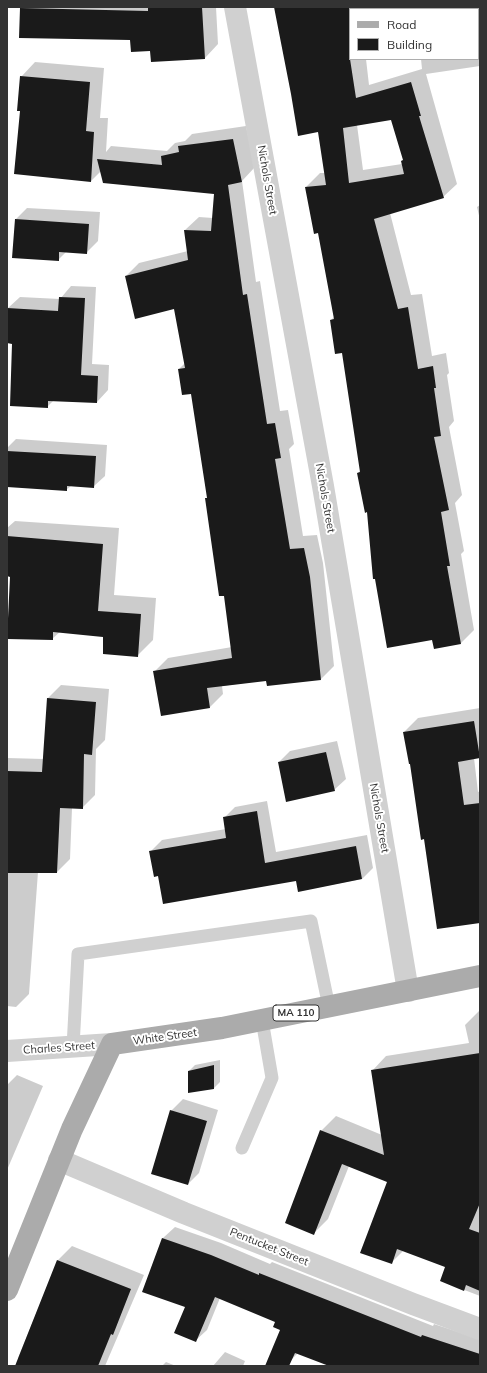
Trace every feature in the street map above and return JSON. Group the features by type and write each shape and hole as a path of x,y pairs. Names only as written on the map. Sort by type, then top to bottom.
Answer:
{"main road":[{"name":"White Street","path":"112,1044 222,1028 480,976"},
{"path":"7,1290 72,1129 112,1044"}],"street":[{"name":"Nichols Street","path":"235,7 323,486 408,991"},
{"name":"Charles Street","path":"7,1052 112,1044"},
{"name":"Pentucket Street","path":"59,1160 192,1216 413,1304 480,1328"}],"lane":[{"path":"73,1047 78,954 311,921 329,1007"},
{"path":"242,1148 272,1078 262,1020"}],"building":[{"path":"148,7 202,7 205,59 151,62 150,51 131,52 130,40 19,38 20,8 148,11"},
{"path":"274,7 350,7 349,60 356,98 411,82 421,116 419,116 444,198 374,219 398,309 408,307 418,369 433,366 436,388 434,388 441,436 434,437 449,510 441,512 450,566 447,566 461,644 434,649 432,640 387,648 375,579 373,579 367,512 365,513 357,473 360,472 342,353 335,354 330,320 334,319 318,233 314,234 305,187 326,185 318,132 298,136","holes":["391,120 403,160 401,161 404,174 349,183 343,128"]},
{"path":"20,76 90,82 86,131 94,132 91,182 14,174 20,111 17,111"},
{"path":"233,139 242,182 228,185 243,295 247,294 267,424 275,423 281,458 275,459 290,549 304,548 310,577 321,680 267,686 266,681 207,688 210,708 161,716 153,671 232,658 224,596 219,596 205,498 207,498 191,394 182,395 178,369 185,368 174,309 135,319 125,276 188,260 184,230 211,231 214,194 103,183 97,159 162,165 161,156 179,152 178,146"},
{"path":"15,219 89,224 87,254 59,252 59,261 12,258"},
{"path":"59,297 85,298 81,375 98,376 97,403 48,401 48,408 10,406 12,344 7,343 7,308 58,311"},
{"path":"7,451 96,456 94,488 67,486 67,491 7,487"},
{"path":"7,536 103,544 98,611 141,614 138,657 103,654 103,637 53,632 53,640 7,639 10,577 7,576"},
{"path":"47,698 96,702 92,755 84,754 83,809 60,808 57,873 7,873 7,771 42,772"},
{"path":"474,721 480,758 458,762 464,805 480,803 480,923 437,929 424,839 421,840 410,764 403,732"},
{"path":"326,752 335,791 286,802 278,762"},
{"path":"257,811 265,863 356,846 362,879 298,892 296,881 163,904 158,876 154,877 149,851 226,838 223,817"},
{"path":"480,1053 480,1203 469,1229 480,1233 480,1291 466,1285 464,1291 440,1281 445,1267 397,1249 392,1264 360,1253 387,1182 342,1164 314,1235 285,1223 320,1130 384,1155 371,1070"},
{"path":"214,1065 214,1089 188,1093 188,1071"},
{"path":"170,1110 207,1121 188,1185 151,1174"},
{"path":"162,1238 211,1255 259,1275 259,1273 421,1337 422,1335 480,1354 480,1366 329,1366 295,1353 289,1366 265,1366 280,1330 273,1327 275,1322 215,1297 196,1342 174,1333 185,1307 142,1292"},
{"path":"57,1260 131,1289 113,1335 111,1334 98,1366 15,1366"}]}
